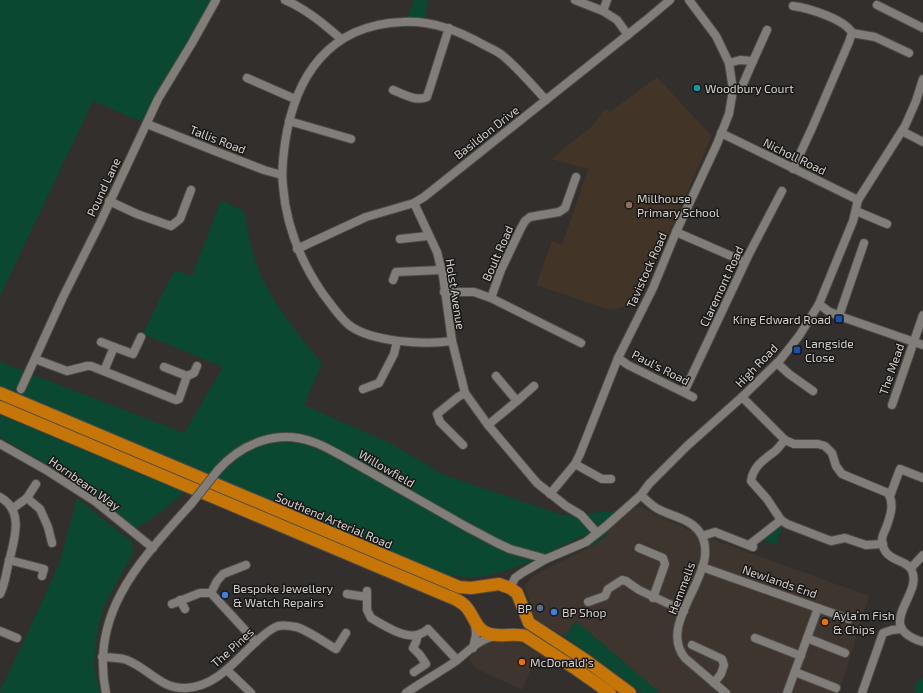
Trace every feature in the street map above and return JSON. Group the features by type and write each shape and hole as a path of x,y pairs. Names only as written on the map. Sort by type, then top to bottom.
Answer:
{"highway":[{"name":"Southend Arterial Road","path":"0,393 459,587 471,588 499,584 510,588"},
{"name":"Southend Arterial Road","path":"0,407 446,595 466,606 475,623 484,632 490,635 518,634 525,636 610,693"},
{"path":"510,588 517,593 529,623 584,659 630,693"}],"street":[{"name":"Pound Lane","path":"20,389 158,99 192,44 216,0"},
{"path":"285,0 297,5 315,17 341,40"},
{"path":"575,0 603,11 617,20 628,35"},
{"path":"603,11 607,0"},
{"name":"Basildon Drive","path":"297,249 366,217 414,203 424,197 670,0"},
{"name":"Tavistock Road","path":"550,494 575,464 618,358 653,288 676,232 729,114 733,90 729,63 716,36 689,0"},
{"path":"877,5 923,28"},
{"path":"793,6 810,10 837,21 849,28 852,33 875,37 909,53"},
{"path":"452,341 437,343 376,337 349,324 333,308 304,265 297,249 288,217 282,175 289,122 295,99 304,80 315,64 341,40 367,27 389,22 412,21 430,23 449,28 478,41 501,54 546,100"},
{"path":"393,90 417,99 427,97 449,28"},
{"path":"743,84 767,30"},
{"path":"793,169 852,33"},
{"path":"729,63 740,60 753,61"},
{"path":"247,78 295,99"},
{"name":"High Road","path":"510,588 515,578 546,559 586,542 641,495 649,484 682,451 777,363 799,336 819,304 856,211 858,200 902,132 916,101 923,79"},
{"path":"289,122 352,139"},
{"name":"Tallis Road","path":"147,124 264,170 282,175"},
{"path":"902,132 923,142"},
{"name":"Nicholl Road","path":"721,133 858,200"},
{"name":"Boult Road","path":"491,298 501,270 525,221 530,217 559,212 565,208 576,177"},
{"path":"109,201 137,214 171,226 180,219 191,190"},
{"name":"Claremont Road","path":"684,392 745,262 782,191"},
{"name":"Holst Avenue","path":"414,203 437,252 452,341 465,393 488,424 537,483 550,494 581,515 597,533"},
{"path":"856,211 887,224"},
{"path":"676,232 745,262"},
{"path":"400,239 428,236 428,234"},
{"path":"839,316 864,243"},
{"path":"393,280 396,272 441,270"},
{"path":"444,292 474,292 491,298 581,343"},
{"path":"819,304 828,311 839,316 923,345"},
{"name":"The Mead","path":"892,405 923,315"},
{"path":"101,342 133,354 140,337"},
{"path":"363,389 379,383 394,354 397,340"},
{"path":"104,371 114,348"},
{"name":"Paul's Road","path":"618,358 628,365 694,397"},
{"path":"35,359 67,371 87,366 104,371 176,400 179,399 188,376 194,373 197,366"},
{"path":"777,363 789,374 813,391"},
{"path":"164,367 188,376"},
{"path":"496,376 517,401"},
{"path":"488,424 534,386"},
{"path":"463,445 440,422 437,414 465,393"},
{"path":"742,397 785,440 794,444 818,444 825,446 832,453 836,466 842,474 888,493 892,503 891,512 882,538 883,544 887,553 893,559 911,568 914,580 901,613 902,629 906,635 923,642"},
{"name":"Willowfield","path":"106,693 102,657 108,623 114,606 130,578 153,548 231,456 247,446 262,440 290,437 306,440 322,446 497,543 510,549 546,559"},
{"path":"785,440 775,451 767,456 756,467 750,481 767,499 781,520 787,524 831,541 845,538 866,545 883,544"},
{"name":"Hornbeam Way","path":"0,444 46,470 96,502 153,548"},
{"path":"575,464 602,479 611,479"},
{"path":"890,496 900,469 923,478"},
{"path":"12,509 27,498 36,484"},
{"path":"641,495 652,506 691,524 702,536 716,532 751,546 781,520"},
{"path":"0,497 12,509 16,523 14,544 0,594"},
{"path":"27,498 40,509 48,526 52,543"},
{"name":"Hemmells","path":"702,536 705,548 704,561 684,611 677,640 680,652 691,664 726,693"},
{"path":"639,548 663,558 665,564 653,598"},
{"path":"911,568 923,555"},
{"path":"9,560 44,569 42,576"},
{"path":"211,593 217,581 223,574 246,565"},
{"name":"Newlands End","path":"702,567 849,619"},
{"path":"588,602 604,596 608,589 619,582 626,580 653,598 684,611"},
{"path":"185,609 176,602 200,593 211,593 256,642"},
{"path":"347,594 367,594 367,610 370,618 404,634 410,636 418,635 428,629 457,660"},
{"path":"787,693 818,608"},
{"path":"472,649 476,635 475,623"},
{"name":"The Pines","path":"102,657 128,660 140,666 158,680 175,690 194,687 211,681 227,670 270,630 278,626 298,627 336,649 346,633"},
{"path":"862,693 884,633 902,629"},
{"path":"0,631 18,638"},
{"path":"414,672 426,664 420,654 413,648 418,635"},
{"path":"406,693 457,660 480,641 497,635"},
{"path":"754,638 801,656"},
{"path":"807,638 845,653"},
{"path":"692,646 722,659 724,665 721,674 714,683"},
{"path":"227,670 251,693"},
{"path":"795,672 836,688"}],"shaded area":[{"name":"Millhouse Primary School","path":"657,77 712,136 641,297 631,302 631,305 610,310 536,285 552,241 562,245 588,169 551,159 592,126 606,108 610,112"},
{"path":"639,506 695,533 869,596 839,693 660,693 576,621 565,637 535,619 525,586 532,577 592,546 606,536 608,531 634,508"},
{"path":"514,639 540,655 535,660 522,690 477,669 468,659 487,643"}],"green space":[{"path":"0,0 216,0 147,124 93,101 0,296"},
{"path":"414,0 428,0 424,23 406,21"},
{"path":"221,200 244,211 254,257 264,282 284,314 322,364 304,405 392,444 444,475 562,515 618,511 624,517 608,530 606,536 592,546 582,536 531,561 491,575 472,577 431,572 0,390 0,362 184,433 223,367 143,334 175,270 192,276"},
{"path":"0,415 185,492 136,529 89,489 0,437"},
{"path":"77,498 132,542 133,553 107,600 97,634 94,666 100,693 0,693 60,562"},
{"path":"778,525 783,525 776,545 763,540"},
{"path":"576,621 660,693 642,693 565,637"},
{"path":"923,678 923,693 916,693 914,688 915,684"}],"place":[{"name":"Woodbury Court","path":"697,88"},
{"name":"Millhouse Primary School","path":"629,205"},
{"name":"King Edward Road","path":"839,319"},
{"name":"Langside Close","path":"797,350"},
{"name":"Bespoke Jewellery & Watch Repairs","path":"225,595"},
{"name":"BP","path":"540,608"},
{"name":"BP Shop","path":"554,612"},
{"name":"Ayla’m Fish & Chips","path":"825,622"},
{"name":"McDonald's","path":"522,662"}]}
